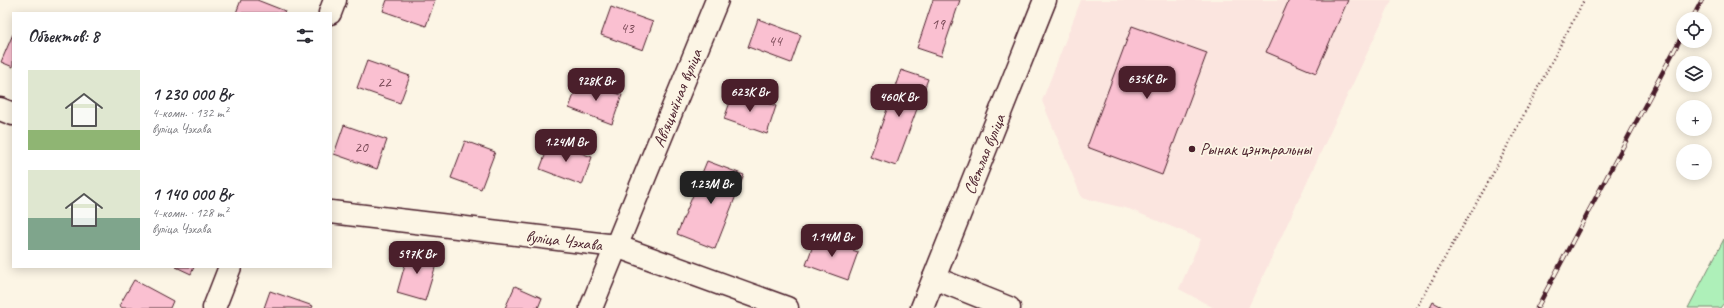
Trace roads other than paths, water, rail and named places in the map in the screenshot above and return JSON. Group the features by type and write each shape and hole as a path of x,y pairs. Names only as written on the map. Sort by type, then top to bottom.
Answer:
{"street":[{"path":"330,12 335,0"},
{"name":"Авіяцыйная вуліца","path":"591,308 717,0"},
{"name":"Светлая вуліца","path":"922,308 1045,0"},
{"path":"0,109 12,114"},
{"name":"вуліца Чэхава","path":"332,212 616,246 786,308"},
{"path":"214,308 230,268"},
{"path":"934,278 1009,308"}],"railway":[{"path":"1696,12 1702,0"},
{"path":"1537,308 1676,47"}],"place":[{"name":"Рынак цэнтральны","path":"1192,149"}]}
